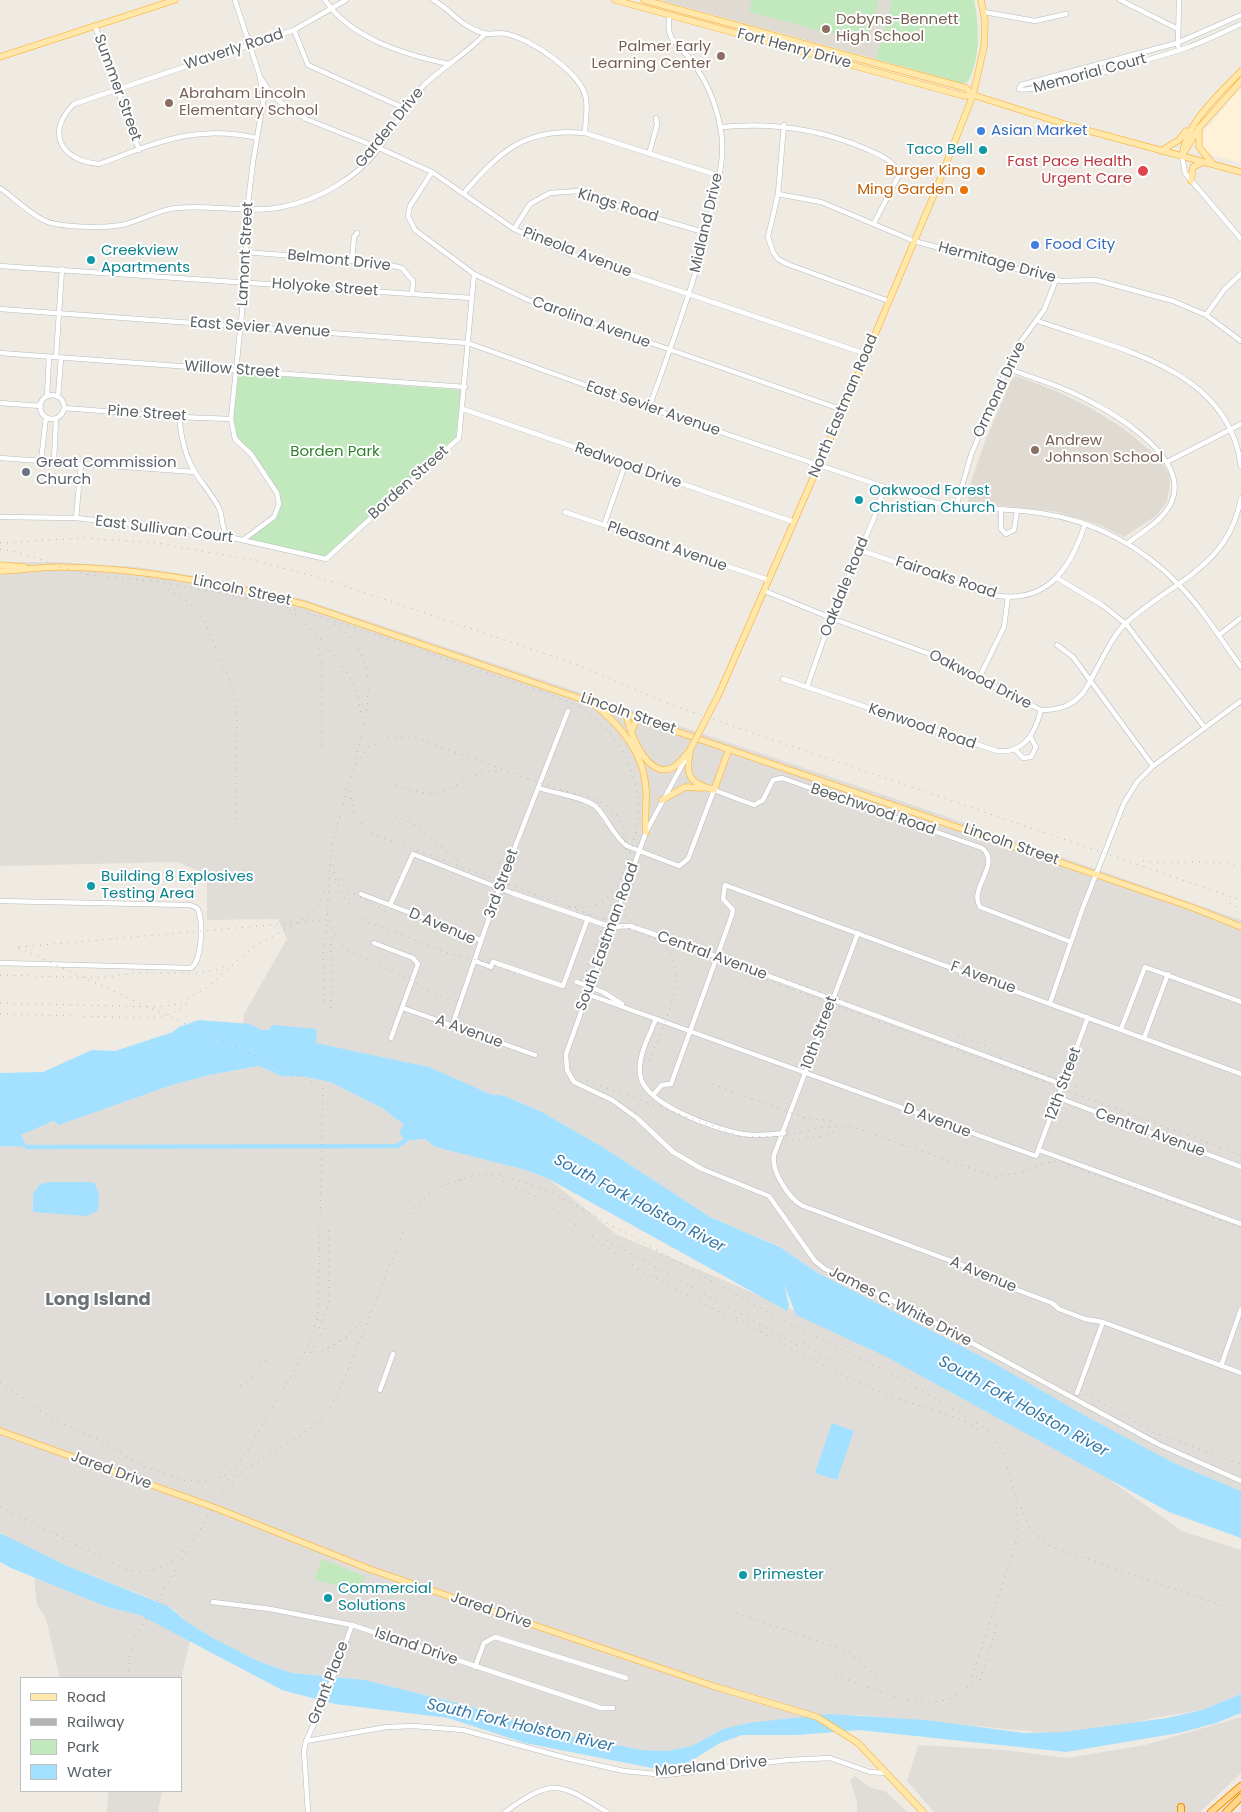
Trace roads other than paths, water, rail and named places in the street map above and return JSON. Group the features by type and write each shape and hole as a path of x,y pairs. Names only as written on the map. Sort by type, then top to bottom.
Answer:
{"highway":[{"path":"1212,1812 1241,1786"},
{"path":"1226,1812 1241,1797"},
{"path":"1221,1812 1234,1804"}],"main road":[{"path":"0,57 175,0"},
{"name":"Fort Henry Drive","path":"615,0 964,96 973,95 1071,126 1241,172"},
{"name":"Fort Henry Drive","path":"644,0 966,88 973,95"},
{"name":"North Eastman Road","path":"690,750 719,694 770,580 889,301 973,95 984,47 984,12 981,0"},
{"path":"1182,156 1188,134 1202,115 1241,71"},
{"path":"1182,156 1199,128 1241,81"},
{"path":"1161,150 1179,140 1189,125 1202,115"},
{"path":"1199,128 1199,147 1213,164"},
{"path":"1191,181 1193,167 1204,162"},
{"path":"0,565 32,568"},
{"name":"Lincoln Street","path":"0,571 32,568 98,569 160,575 270,596 349,618 1097,875 1241,927"},
{"path":"590,702 618,725 636,752 646,788 646,832"},
{"path":"626,714 631,733 646,760 657,769 666,770 674,767 690,750"},
{"path":"631,733 637,717"},
{"path":"710,789 729,749"},
{"path":"690,750 688,773 693,782 710,789"},
{"path":"662,800 685,787 710,789"},
{"name":"Jared Drive","path":"0,1431 213,1507 372,1570 713,1686 806,1713 838,1728 858,1743 888,1772"},
{"path":"888,1772 923,1812"}],"street":[{"name":"Lamont Street","path":"235,0 260,77 263,102 248,211 245,282 231,419 235,438 251,454 277,493 279,504 274,517 243,540"},
{"path":"325,0 330,8 350,25 385,46 449,64"},
{"name":"Waverly Road","path":"117,89 294,30 346,0"},
{"path":"433,0 460,23 485,34 505,33 534,44 572,75 586,98 585,133"},
{"path":"1120,0 1178,29"},
{"path":"1179,0 1179,50"},
{"path":"984,12 1035,21 1066,14"},
{"name":"Midland Drive","path":"649,408 689,293 707,232 720,176 721,127 712,96 701,76 672,39 668,22 670,15"},
{"name":"Memorial Court","path":"1241,15 1178,44 1075,70 1022,85 1019,89 1026,91 1179,50 1241,24"},
{"name":"Summer Street","path":"95,26 138,150"},
{"path":"294,30 308,65 404,108"},
{"name":"Garden Drive","path":"0,188 44,220 89,228 122,224 175,208 214,207 248,211 283,207 320,196 353,175 379,148 404,108 425,85 449,64 470,50 485,34"},
{"path":"1075,70 1078,78"},
{"name":"Pineola Avenue","path":"260,77 280,102 306,119 379,148 432,172 514,229 570,254 866,354"},
{"path":"117,89 74,104 63,118 59,137 66,152 83,163 99,164 188,135 208,132 234,133 257,138"},
{"path":"649,154 657,124 656,118"},
{"path":"721,127 752,124 784,125 832,136 891,161 899,175 874,223"},
{"path":"784,125 778,194 768,237 773,252 778,259 889,301"},
{"path":"464,193 484,169 512,146 547,133 562,131 585,133 720,176"},
{"path":"1182,156 1185,173 1241,239"},
{"name":"Carolina Avenue","path":"432,172 410,206 408,216 415,230 474,274 528,300 669,351 843,410"},
{"name":"Kings Road","path":"514,229 530,204 550,193 578,191 638,213 707,232"},
{"name":"Hermitage Drive","path":"778,194 821,202 914,241 1056,280 1073,282 1103,281 1173,301 1206,315 1241,341"},
{"path":"352,261 354,237 357,233"},
{"name":"Belmont Drive","path":"245,252 381,263 402,268 413,281 412,294"},
{"name":"Holyoke Street","path":"0,266 471,298"},
{"path":"58,397 59,313 62,269"},
{"name":"Borden Street","path":"326,559 460,438 474,274"},
{"path":"1206,315 1224,290 1241,274"},
{"name":"Ormond Drive","path":"956,507 970,455 1007,368 1019,344 1038,321 1056,280"},
{"name":"East Sevier Avenue","path":"0,309 468,343 649,408 920,499 956,507 1059,516 1085,524 1128,543 1155,563 1179,585 1241,667"},
{"path":"1038,321 1142,356 1173,370 1200,390 1214,406 1230,430 1236,444 1241,466"},
{"name":"Willow Street","path":"0,354 465,387"},
{"path":"41,406 47,396 49,357"},
{"path":"1007,368 1065,390 1109,413 1144,439 1167,462 1174,482 1171,503 1160,518 1128,543"},
{"path":"46,416 56,418 62,414 64,408 63,401 58,397 47,396"},
{"path":"0,403 41,406"},
{"path":"41,406 46,416 42,461"},
{"name":"Pine Street","path":"64,408 231,419"},
{"name":"Redwood Drive","path":"463,409 794,522"},
{"path":"179,417 182,440 195,472 221,512 220,526 228,537"},
{"path":"54,462 56,418"},
{"path":"1167,462 1241,424"},
{"path":"0,458 195,472"},
{"path":"76,518 81,465"},
{"path":"604,525 625,465"},
{"name":"Oakdale Road","path":"807,688 831,618 884,488"},
{"name":"Oakwood Drive","path":"765,591 831,618 927,653 1041,710 1067,706 1079,698 1126,624 1209,561 1221,547 1233,525 1240,507 1241,498"},
{"path":"1001,510 1001,529 1006,534 1014,530 1017,511"},
{"name":"Pleasant Avenue","path":"565,512 770,580"},
{"name":"East Sullivan Court","path":"0,517 76,518 211,533 326,559"},
{"name":"Fairoaks Road","path":"860,550 992,595 1008,597 1036,592 1057,578 1071,561 1085,524"},
{"path":"1057,578 1102,605 1126,624 1204,728"},
{"path":"979,678 1004,627 1008,597"},
{"path":"1218,636 1241,618"},
{"path":"1057,645 1073,657 1153,766"},
{"name":"Kenwood Road","path":"783,679 990,750 1001,752 1014,749 1023,758 1031,756 1036,748 1031,738"},
{"path":"1050,1003 1124,803 1137,782 1153,766 1241,701"},
{"path":"1014,749 1031,738 1041,710"},
{"name":"3rd Street","path":"481,940 568,711"},
{"name":"North Eastman Road","path":"662,800 690,750"},
{"name":"Beechwood Road","path":"710,789 754,804 762,800 773,780 782,778 982,848 988,855 988,863 976,895 980,908 1071,942"},
{"path":"539,788 594,805 607,819 621,842 639,852 676,865 683,865 688,859 710,789"},
{"name":"South Eastman Road","path":"570,1077 566,1063 566,1054 646,832 662,800"},
{"name":"Central Avenue","path":"390,905 413,854 501,889 611,927 630,926 1064,1085"},
{"name":"F Avenue","path":"716,957 733,910 723,899 725,885 1241,1074"},
{"name":"D Avenue","path":"361,894 481,940 474,961 491,967 494,962 563,986 566,978 603,992 629,1009"},
{"path":"0,901 190,905 198,908 200,913 200,952 194,966 191,968 0,964"},
{"path":"566,978 588,918"},
{"name":"10th Street","path":"784,1133 858,933"},
{"path":"374,944 413,958 418,962 391,1038"},
{"path":"652,1095 662,1085 672,1084 716,957"},
{"path":"452,1026 474,961"},
{"path":"1121,1029 1145,967 1241,1002"},
{"path":"1144,1038 1168,974"},
{"name":"D Avenue","path":"587,994 1028,1154 1036,1156 1039,1150 1241,1224"},
{"name":"A Avenue","path":"403,1008 535,1056"},
{"name":"12th Street","path":"1039,1150 1088,1017"},
{"path":"656,1019 642,1054 640,1074 642,1082 652,1095 688,1115 741,1134 762,1136 784,1133"},
{"name":"James C. White Drive","path":"570,1077 580,1086 612,1100 637,1118 673,1152 693,1165 766,1193 815,1261 825,1269 904,1306 1158,1444 1241,1481"},
{"name":"Central Avenue","path":"1059,1098 1241,1167"},
{"name":"A Avenue","path":"784,1133 773,1159 781,1178 797,1203 1000,1279 1014,1289 1085,1319 1104,1322 1241,1373"},
{"path":"1220,1366 1241,1309"},
{"path":"1077,1393 1104,1322"},
{"path":"380,1390 393,1354"},
{"name":"Island Drive","path":"213,1602 270,1609 352,1625 602,1708 614,1708"},
{"name":"Grant Place","path":"306,1740 323,1702 352,1625"},
{"path":"474,1666 484,1643 494,1636 626,1678"},
{"name":"Moreland Drive","path":"306,1740 386,1728 414,1726 463,1730 570,1760 624,1771 666,1775 788,1760 830,1758 870,1772 888,1772"},
{"path":"306,1740 304,1751 308,1812"},
{"path":"505,1812 526,1797 551,1787 572,1790 604,1811"}],"water":[{"name":"South Fork Holston River","path":"199,1020 250,1024 262,1030 269,1030 273,1025 317,1029 316,1043 429,1067 490,1094 505,1096 540,1111 606,1149 710,1217 780,1247 818,1273 992,1362 1084,1415 1172,1462 1241,1491 1241,1538 1169,1512 885,1356 796,1315 784,1284 789,1306 787,1311 549,1179 526,1170 435,1147 425,1139 405,1141 399,1131 404,1125 382,1108 330,1082 306,1077 281,1076 259,1066 209,1075 172,1085 59,1125 54,1121 21,1135 27,1147 0,1146 0,1073 43,1072 92,1050 115,1051 173,1032 179,1027"},
{"path":"50,1182 94,1182 99,1193 98,1211 86,1216 33,1212 33,1194 40,1184"},
{"path":"832,1423 854,1431 837,1480 815,1473"},
{"name":"South Fork Holston River","path":"0,1533 65,1565 168,1606 187,1622 213,1638 258,1661 292,1673 365,1680 465,1705 552,1732 642,1750 666,1751 692,1746 723,1729 749,1723 828,1714 926,1720 1024,1733 1064,1732 1167,1718 1202,1710 1241,1694 1241,1713 1216,1723 1179,1733 1066,1752 859,1730 798,1735 742,1735 720,1743 681,1767 657,1769 525,1743 448,1718 335,1704 282,1690 140,1615 107,1607 0,1562"}],"waterway":[{"path":"27,1147 397,1146 405,1141"}],"railway":[{"path":"0,543 84,538 157,543 252,560 321,578 576,664 669,704 1241,900"},
{"path":"0,549 24,554 90,575 160,582 277,604 356,628 543,692 581,708 594,717 616,741 632,771 636,787 638,819 630,854 584,978"},
{"path":"162,586 188,602 204,620 234,691 237,724 235,824"},
{"path":"290,610 316,634 349,676 359,700 361,715"},
{"path":"334,624 350,637 360,652 366,669 368,686 367,705 355,760"},
{"path":"317,641 322,664 322,753"},
{"path":"19,947 327,920 331,850 350,778 357,762 368,748 388,738 413,737 546,785 602,802 615,813 623,826 626,851"},
{"path":"396,785 418,792 440,792 481,773 500,771"},
{"path":"350,791 354,814 366,829 375,835 570,907 595,905 605,900 614,890"},
{"path":"395,816 417,826 461,863"},
{"path":"1143,861 1168,863 1204,862 1241,867"},
{"path":"333,865 336,881 345,899 365,921 451,954 492,964 516,974"},
{"path":"339,879 350,891 390,914"},
{"path":"618,889 619,902 623,913 631,921 642,927"},
{"path":"0,1003 156,1007 177,1004 205,989 252,948 307,917 319,904 325,890"},
{"path":"1230,903 1241,909"},
{"path":"570,907 1241,1155"},
{"path":"328,914 333,932 345,949 413,981 429,992 455,1002"},
{"path":"324,1002 323,958 327,923"},
{"path":"331,933 331,1008"},
{"path":"649,1061 667,1016 675,983 675,968 671,954 661,943"},
{"path":"0,1382 54,1420 97,1439 141,1465 186,1481 210,1481 226,1475 243,1458 306,1350 318,1316 323,1087 17,947"},
{"path":"0,975 100,978 134,973 196,973 216,970 228,965"},
{"path":"760,970 849,1003"},
{"path":"0,1014 153,1018 171,1014 189,1003"},
{"path":"958,1035 984,1045 994,1054 1007,1061"},
{"path":"1023,1066 1079,1088"},
{"path":"587,1081 744,1137 783,1136 822,1127 850,1126 995,1177 1024,1172 1044,1163 1058,1161 1241,1228"},
{"path":"712,1084 808,1119"},
{"path":"802,1117 834,1121"},
{"path":"785,1141 823,1136 843,1129"},
{"path":"458,1180 479,1174 501,1174 557,1195 782,1320 900,1378 987,1429 1003,1452 1016,1498 1018,1536 972,1677"},
{"path":"228,1480 313,1427 326,1413 339,1392 412,1210 434,1189 463,1179"},
{"path":"503,1181 538,1198 640,1270 740,1323"},
{"path":"319,1328 329,1305 329,1228"},
{"path":"606,1240 801,1347"},
{"path":"347,1337 322,1351 345,1339 347,1337 366,1316"},
{"path":"736,1318 851,1378 890,1396 961,1420 983,1432"},
{"path":"310,1353 328,1323"},
{"path":"797,1339 832,1362"},
{"path":"234,1389 248,1381 270,1355"},
{"path":"1086,1394 1155,1433 1241,1464"},
{"path":"128,1677 130,1655 136,1636 217,1501 237,1477"},
{"path":"0,1507 127,1570 143,1571 158,1568 172,1561 184,1550"},
{"path":"1021,1507 1030,1529 1047,1545 1223,1606"},
{"path":"737,1613 849,1652 880,1679"},
{"path":"980,1680 997,1621"},
{"path":"835,1675 892,1696 931,1702 948,1699 965,1690 978,1674"}],"place":[{"name":"Dobyns-Bennett High School","path":"826,29"},
{"name":"Palmer Early Learning Center","path":"721,56"},
{"name":"Abraham Lincoln Elementary School","path":"169,103"},
{"name":"Asian Market","path":"981,131"},
{"name":"Taco Bell","path":"983,150"},
{"name":"Burger King","path":"981,171"},
{"name":"Fast Pace Health Urgent Care","path":"1143,171"},
{"name":"Ming Garden","path":"964,190"},
{"name":"Food City","path":"1035,245"},
{"name":"Creekview Apartments","path":"91,260"},
{"name":"Andrew Johnson School","path":"1035,450"},
{"name":"Great Commission Church","path":"26,472"},
{"name":"Oakwood Forest Christian Church","path":"859,500"},
{"name":"Building 8 Explosives Testing Area","path":"91,886"},
{"name":"Primester","path":"743,1575"},
{"name":"Commercial Solutions","path":"328,1598"}],"district":[{"name":"Long Island","path":"98,1300"}],"park label":[{"name":"Borden Park","path":"335,452"}]}
